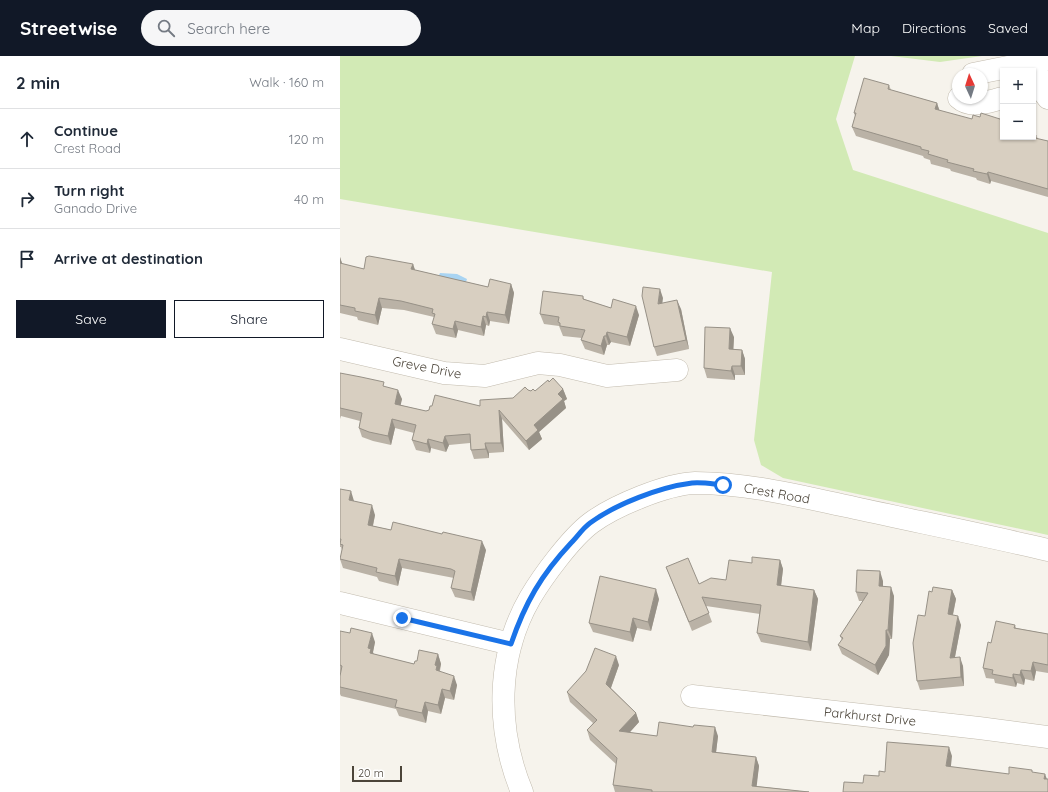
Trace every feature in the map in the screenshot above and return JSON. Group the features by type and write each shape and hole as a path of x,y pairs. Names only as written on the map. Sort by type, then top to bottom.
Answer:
{"street":[{"path":"988,71 1041,61 1041,94"},
{"path":"988,101 1000,99"},
{"name":"Greve Drive","path":"340,349 444,373 485,376 538,363 560,365 607,376 677,370"},
{"name":"Crest Road","path":"522,792 508,749 503,712 504,681 511,644 521,614 539,583 562,552 590,523 620,506 653,492 692,483 753,486 1048,550"},
{"path":"340,604 511,644"},
{"name":"Parkhurst Drive","path":"692,696 979,728 1048,738"}],"green space":[{"path":"340,56 855,56 836,119 853,170 1048,233 1048,535 783,478 761,465 754,440 772,272 340,199"},
{"path":"891,56 982,56 940,62"}],"water":[{"path":"440,273 457,274 467,279 463,291 437,280"}],"building":[{"path":"864,78 889,85 888,89 937,103 935,109 972,119 973,115 980,117 981,113 1000,119 1000,140 1036,140 1036,138 1048,141 1048,189 988,172 987,174 973,171 974,169 947,162 948,160 928,154 929,151 921,149 921,147 852,127 856,113 854,113"},
{"path":"369,256 413,264 411,269 488,287 490,279 511,284 505,315 487,312 486,317 483,316 481,327 455,321 453,329 432,324 435,314 432,313 433,309 401,301 379,298 375,315 355,311 355,308 340,305 340,263 364,269 366,257"},
{"path":"643,287 660,289 658,304 677,300 686,340 654,347 642,296"},
{"path":"543,291 583,296 583,299 611,308 613,299 636,306 627,337 607,332 601,346 581,340 585,330 560,326 560,323 558,322 559,317 540,314"},
{"path":"705,327 730,328 729,349 742,350 741,366 732,366 731,371 704,368"},
{"path":"340,373 384,382 383,386 398,390 395,404 426,411 429,410 430,406 432,406 435,395 480,406 480,400 513,398 525,387 528,390 531,391 533,389 535,391 548,380 549,382 553,378 563,389 558,394 563,399 534,425 538,430 526,441 499,410 501,443 485,443 486,449 471,450 470,434 445,436 443,443 428,439 427,444 412,440 416,425 392,419 388,436 359,428 362,413 340,408"},
{"path":"340,489 351,491 349,500 372,505 368,525 391,530 393,522 442,534 443,532 482,541 471,592 451,588 455,571 451,569 399,559 395,576 376,572 377,568 340,559 343,545 340,544"},
{"path":"752,557 780,560 777,585 814,590 808,642 757,633 761,605 702,597 709,613 689,622 666,567 688,558 699,584 711,578 726,580 729,560 752,563"},
{"path":"857,570 880,571 879,586 891,587 888,630 886,630 886,646 875,665 838,645 843,638 840,636 868,593 856,592"},
{"path":"600,576 656,589 648,622 633,618 630,632 589,623"},
{"path":"933,587 952,590 948,614 958,616 950,658 960,657 961,677 917,681 913,643 918,615 925,616 929,591 932,592"},
{"path":"996,621 1015,625 1014,628 1048,634 1048,665 1033,662 1031,671 1021,670 1020,675 1013,674 1013,678 992,674 993,670 983,668 988,642 991,643"},
{"path":"351,628 372,633 368,648 371,649 370,653 414,664 415,661 417,661 419,650 438,654 435,665 437,666 436,670 454,676 450,691 442,689 438,705 425,702 422,713 395,707 397,700 340,687 342,666 340,665 340,631 350,633"},
{"path":"595,648 616,656 606,684 636,713 619,731 657,736 659,722 693,727 694,725 715,727 712,752 756,757 752,786 809,792 652,792 652,790 613,785 617,758 587,730 597,720 567,692 586,671"},
{"path":"887,742 949,747 946,766 1009,774 1009,767 1032,770 1032,772 1045,774 1044,779 1048,779 1048,792 843,792 844,782 863,783 864,775 879,776 879,771 885,772"}],"route":[{"path":"402,618 511,644 521,614 539,583 562,552 590,523 620,506 653,492 692,483 723,485"}]}
